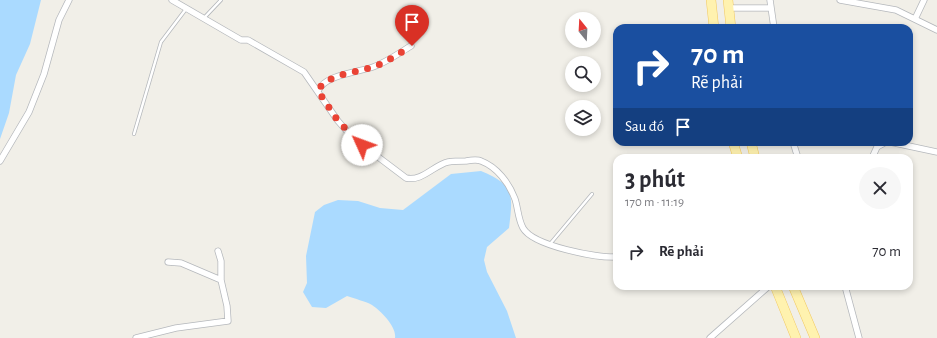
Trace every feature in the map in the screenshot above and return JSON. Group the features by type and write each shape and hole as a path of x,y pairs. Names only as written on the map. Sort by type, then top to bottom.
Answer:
{"main road":[{"path":"711,0 714,24"},
{"path":"729,4 731,24"},
{"path":"777,290 796,338"},
{"path":"795,290 814,338"}],"street":[{"path":"0,161 29,112 44,74 59,20 69,0"},
{"path":"172,0 241,40 248,40 299,67 308,76 338,121 352,138 406,178 415,179 448,162 483,161 504,178 515,199 524,230 529,235 549,244 574,252 607,258 613,257"},
{"path":"770,0 773,24"},
{"path":"840,0 896,10 937,30"},
{"path":"914,19 924,0"},
{"path":"729,4 771,8"},
{"path":"318,91 325,82 345,74 373,67 412,46"},
{"path":"909,146 937,152"},
{"path":"136,338 176,328 228,321 227,306 221,280 221,260 218,251"},
{"path":"168,262 181,263 221,280"},
{"path":"710,338 764,290"},
{"path":"846,290 859,338"}],"lane":[{"path":"203,19 221,0"},
{"path":"134,134 161,42 186,9"},
{"path":"549,244 592,194"}],"water":[{"path":"0,0 41,0 30,44 16,75 9,113 0,139"},
{"path":"481,171 492,176 506,186 511,199 509,228 487,247 484,260 487,272 507,311 516,338 395,338 394,329 384,315 366,302 347,296 326,308 312,307 303,292 307,283 306,256 315,212 324,205 338,200 358,201 380,208 403,210 451,174"}],"route":[{"path":"362,145 352,138 338,121 318,91 319,86 345,74 373,67 412,46"}]}
